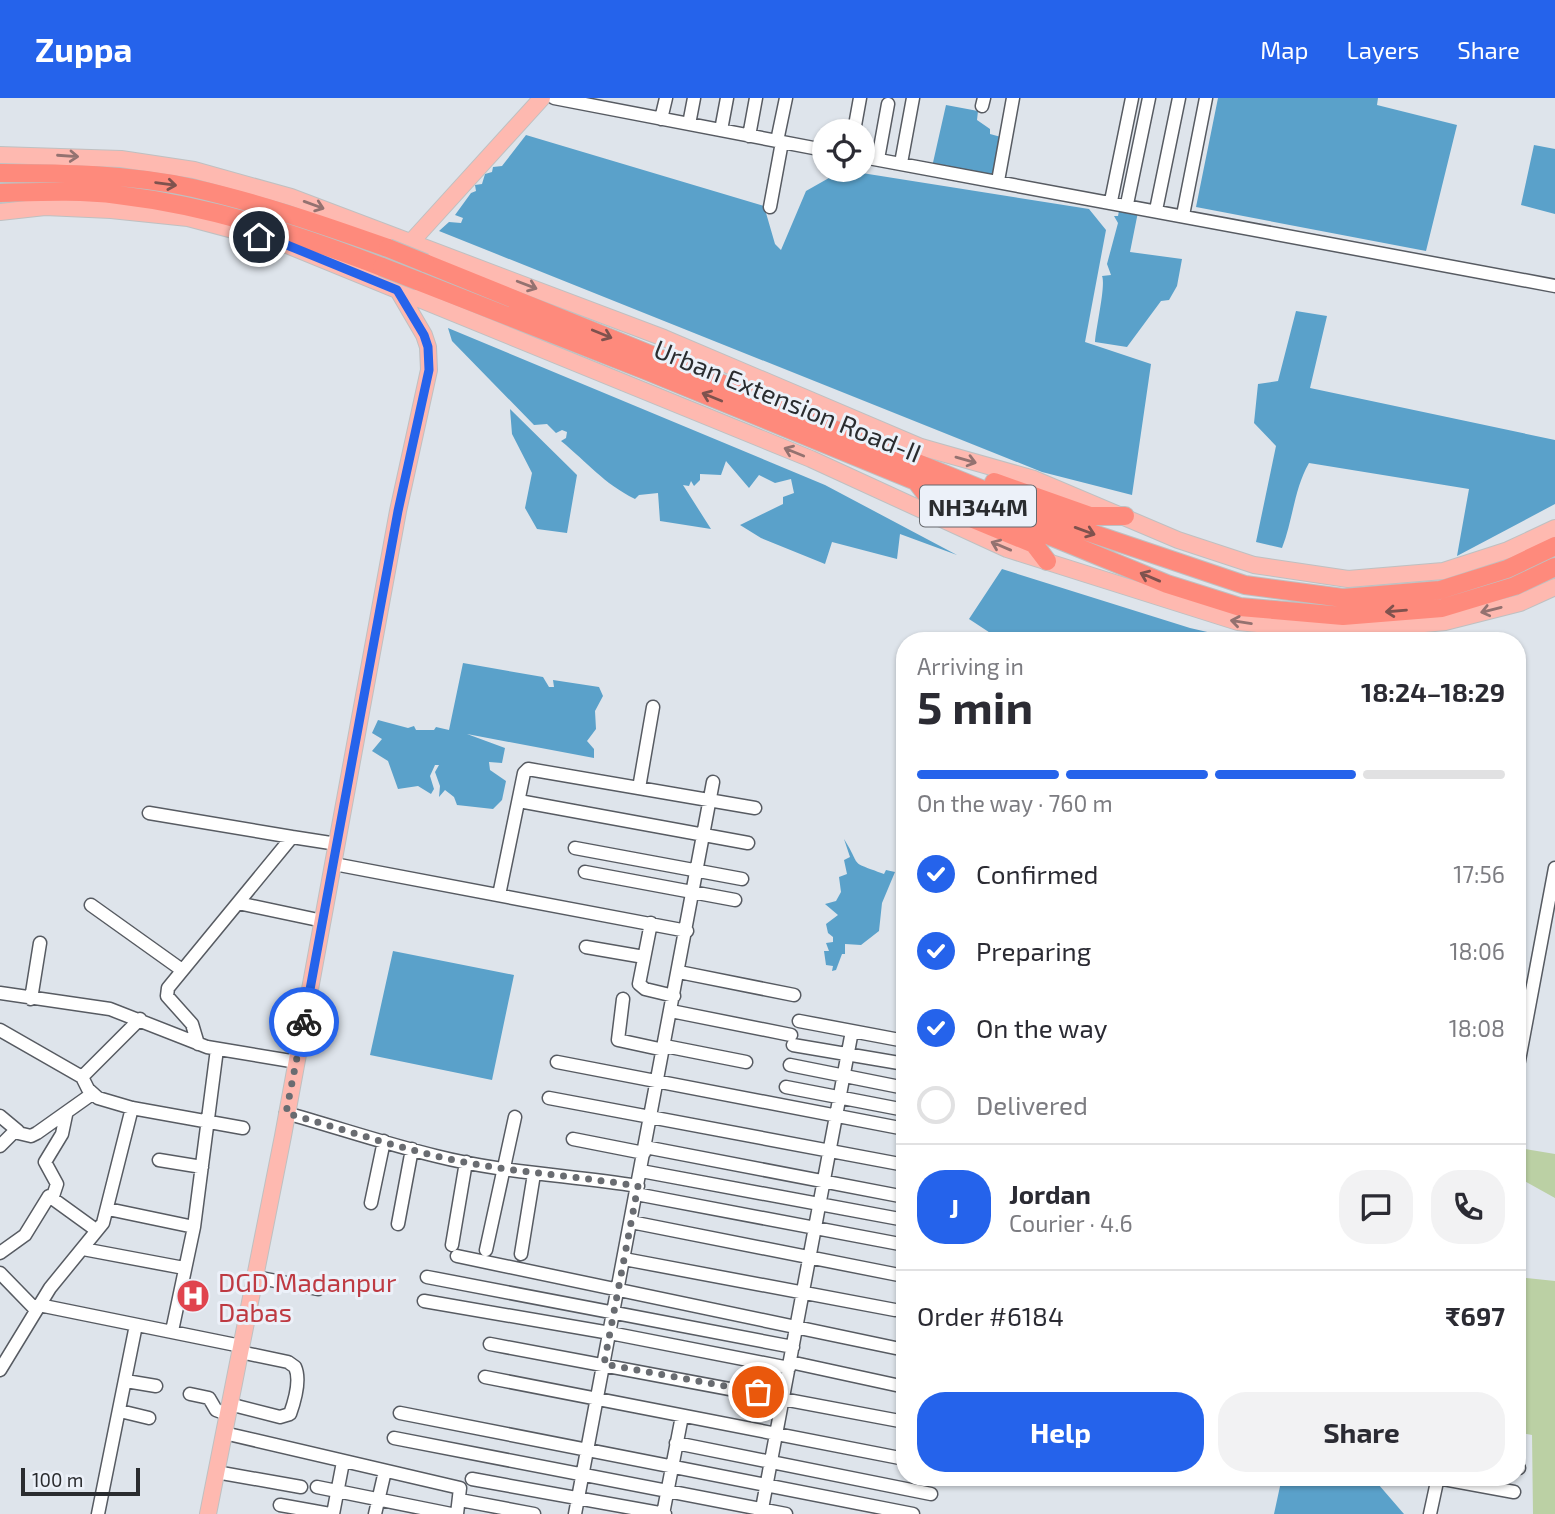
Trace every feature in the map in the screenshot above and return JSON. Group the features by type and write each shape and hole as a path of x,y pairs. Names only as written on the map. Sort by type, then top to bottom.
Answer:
{"highway":[{"name":"Urban Extension Road-II","path":"0,173 118,177 191,187 290,213 388,248 1082,530 1245,585 1343,598 1440,590 1507,569 1555,546"},
{"name":"Urban Extension Road-II","path":"0,193 116,194 188,205 286,230 915,480 1167,584 1240,607 1343,615 1442,608 1515,586 1555,567"},
{"path":"915,480 932,502 1034,544 1047,561"},
{"path":"959,481 986,480 1090,516 1125,516"}],"main road":[{"path":"208,1514 297,1062 398,511 429,370 428,347 424,335 397,290 397,274 412,240 542,98"},
{"path":"0,155 121,159 194,170 291,197 412,240 664,338 921,447 1034,479 1178,540 1254,565 1348,579 1443,571 1508,550 1555,528"},
{"path":"0,212 44,207 111,210 188,218 282,243 811,459 1007,549 1238,622 1339,632 1445,622 1520,603 1555,587"}],"street":[{"path":"554,98 812,148"},
{"path":"662,119 666,98"},
{"path":"689,124 694,98"},
{"path":"721,130 727,98"},
{"path":"749,136 756,98"},
{"path":"770,207 786,98"},
{"path":"856,119 860,98"},
{"path":"901,163 913,98"},
{"path":"998,181 1013,98"},
{"path":"1111,201 1132,98"},
{"path":"1127,204 1149,98"},
{"path":"1156,210 1179,98"},
{"path":"1183,215 1206,98"},
{"path":"878,159 888,104"},
{"path":"875,159 1555,286"},
{"path":"639,788 653,706"},
{"path":"499,895 524,773 534,767 755,808"},
{"path":"575,1514 713,782"},
{"path":"519,801 748,843"},
{"path":"149,813 337,844"},
{"path":"198,1044 192,1024 167,996 168,988 292,837"},
{"path":"575,848 742,879"},
{"path":"334,864 687,930"},
{"path":"1526,1023 1555,868"},
{"path":"585,872 736,900"},
{"path":"239,902 323,921"},
{"path":"91,905 183,970"},
{"path":"651,923 639,979 641,988 674,996"},
{"path":"31,999 40,943"},
{"path":"586,947 644,957"},
{"path":"679,972 794,995"},
{"path":"0,993 110,1009 198,1044 297,1062"},
{"path":"624,999 618,1040 746,1062"},
{"path":"671,1011 848,1055 896,1063"},
{"path":"82,1077 140,1020"},
{"path":"799,1021 896,1039"},
{"path":"0,1030 82,1077 92,1094 132,1108 243,1128"},
{"path":"761,1512 852,1031"},
{"path":"172,1331 194,1227 217,1049"},
{"path":"557,1062 896,1127"},
{"path":"790,1065 896,1085"},
{"path":"786,1087 896,1109"},
{"path":"0,1116 19,1131 31,1136 66,1115 92,1094"},
{"path":"550,1098 896,1163"},
{"path":"0,1370 38,1308 83,1249 108,1209 132,1108"},
{"path":"286,1113 466,1162 554,1178 578,1176 896,1243"},
{"path":"53,1196 57,1184 45,1165 45,1158 62,1135 66,1115"},
{"path":"486,1250 515,1117"},
{"path":"0,1146 19,1131"},
{"path":"573,1139 896,1194"},
{"path":"371,1203 384,1141"},
{"path":"398,1224 412,1149"},
{"path":"159,1160 202,1167"},
{"path":"466,1162 454,1251 896,1348"},
{"path":"640,1171 896,1218"},
{"path":"521,1254 534,1174"},
{"path":"53,1196 96,1230"},
{"path":"0,1254 24,1235 47,1198 53,1196"},
{"path":"108,1209 194,1227"},
{"path":"631,1222 896,1274"},
{"path":"83,1249 184,1268"},
{"path":"624,1259 895,1310"},
{"path":"0,1273 38,1308 172,1331 288,1362 298,1370 290,1414 280,1417 228,1409 216,1410 209,1398 190,1394"},
{"path":"427,1276 793,1347"},
{"path":"255,1277 318,1289"},
{"path":"424,1301 896,1385"},
{"path":"98,1514 136,1325"},
{"path":"490,1344 896,1420"},
{"path":"485,1377 896,1457"},
{"path":"126,1381 156,1386"},
{"path":"120,1411 149,1418"},
{"path":"400,1413 913,1514"},
{"path":"472,1479 664,1514 682,1416"},
{"path":"224,1433 460,1488 457,1514"},
{"path":"394,1438 668,1490 761,1512 786,1514"},
{"path":"676,1443 931,1494"},
{"path":"280,1505 332,1514 343,1462"},
{"path":"375,1514 385,1471"},
{"path":"216,1472 301,1487"},
{"path":"1430,1514 1436,1486"},
{"path":"1481,1486 1514,1492"},
{"path":"317,1487 451,1514"},
{"path":"460,1500 534,1514"}],"green space":[{"path":"1526,1149 1555,1154 1555,1198 1526,1182"},
{"path":"1526,1278 1555,1281 1555,1514 1533,1514 1532,1435 1526,1434"}],"water":[{"path":"1218,98 1378,98 1377,105 1457,125 1426,251 1196,207"},
{"path":"946,105 978,111 977,120 990,129 990,134 1001,137 992,178 932,167"},
{"path":"526,135 764,206 775,244 781,250 806,191 822,182 875,182 875,175 1089,209 1106,230 1085,342 1151,364 1132,495 1042,472 439,231 449,222 461,223 463,218 455,215 471,193 476,191 475,185 482,184 485,174 492,172 493,167 502,166"},
{"path":"1534,145 1555,149 1555,214 1521,205"},
{"path":"1119,211 1138,212 1130,252 1182,259 1177,286 1169,300 1161,301 1127,347 1095,342 1102,297 1102,276 1111,275 1107,264 1118,223 1114,216 1118,216"},
{"path":"1296,311 1327,316 1310,388 1555,440 1555,504 1457,556 1469,489 1309,463 1300,483 1282,548 1256,542 1276,446 1254,423 1258,384 1278,381"},
{"path":"448,328 825,485 957,555 900,534 897,559 832,542 825,564 761,538 740,525 783,504 783,497 794,493 791,479 775,483 759,475 749,488 726,461 721,475 700,474 700,480 694,486 691,481 689,486 683,485 711,529 660,521 658,493 639,495 635,499 624,493 561,441 566,438 567,432 562,430 556,433 547,424 534,425 452,341"},
{"path":"510,409 577,475 567,533 537,529 525,508 532,473 512,434"},
{"path":"1002,569 1207,632 989,632 969,619"},
{"path":"463,663 543,677 549,687 554,687 553,680 599,687 603,696 595,711 596,729 587,741 594,749 594,758 467,734 505,748 502,763 489,762 490,770 506,781 502,800 493,809 457,805 454,797 445,790 439,797 440,786 435,772 439,765 435,765 430,776 434,789 431,794 418,786 398,789 388,761 372,751 382,739 372,733 378,720 408,728 414,726 416,730 434,730 436,727 449,730"},
{"path":"844,839 860,865 884,874 886,870 895,872 882,903 879,931 861,945 845,944 845,954 842,954 836,970 832,971 833,966 826,965 824,951 829,951 826,943 833,942 826,924 838,915 825,904 836,901 841,892 839,877 847,874 844,860 850,857"},
{"path":"393,951 514,975 492,1080 370,1055"},
{"path":"1280,1486 1380,1486 1404,1514 1274,1514"}],"way so far":[{"path":"304,1022 286,1113 437,1156 547,1177 578,1176 638,1186 604,1364 758,1392"}],"place":[{"name":"DGD Madanpur Dabas","path":"193,1296"}],"route":[{"path":"259,237 282,243 397,290 402,303 424,335 428,347 429,370 398,511 304,1022"}]}
